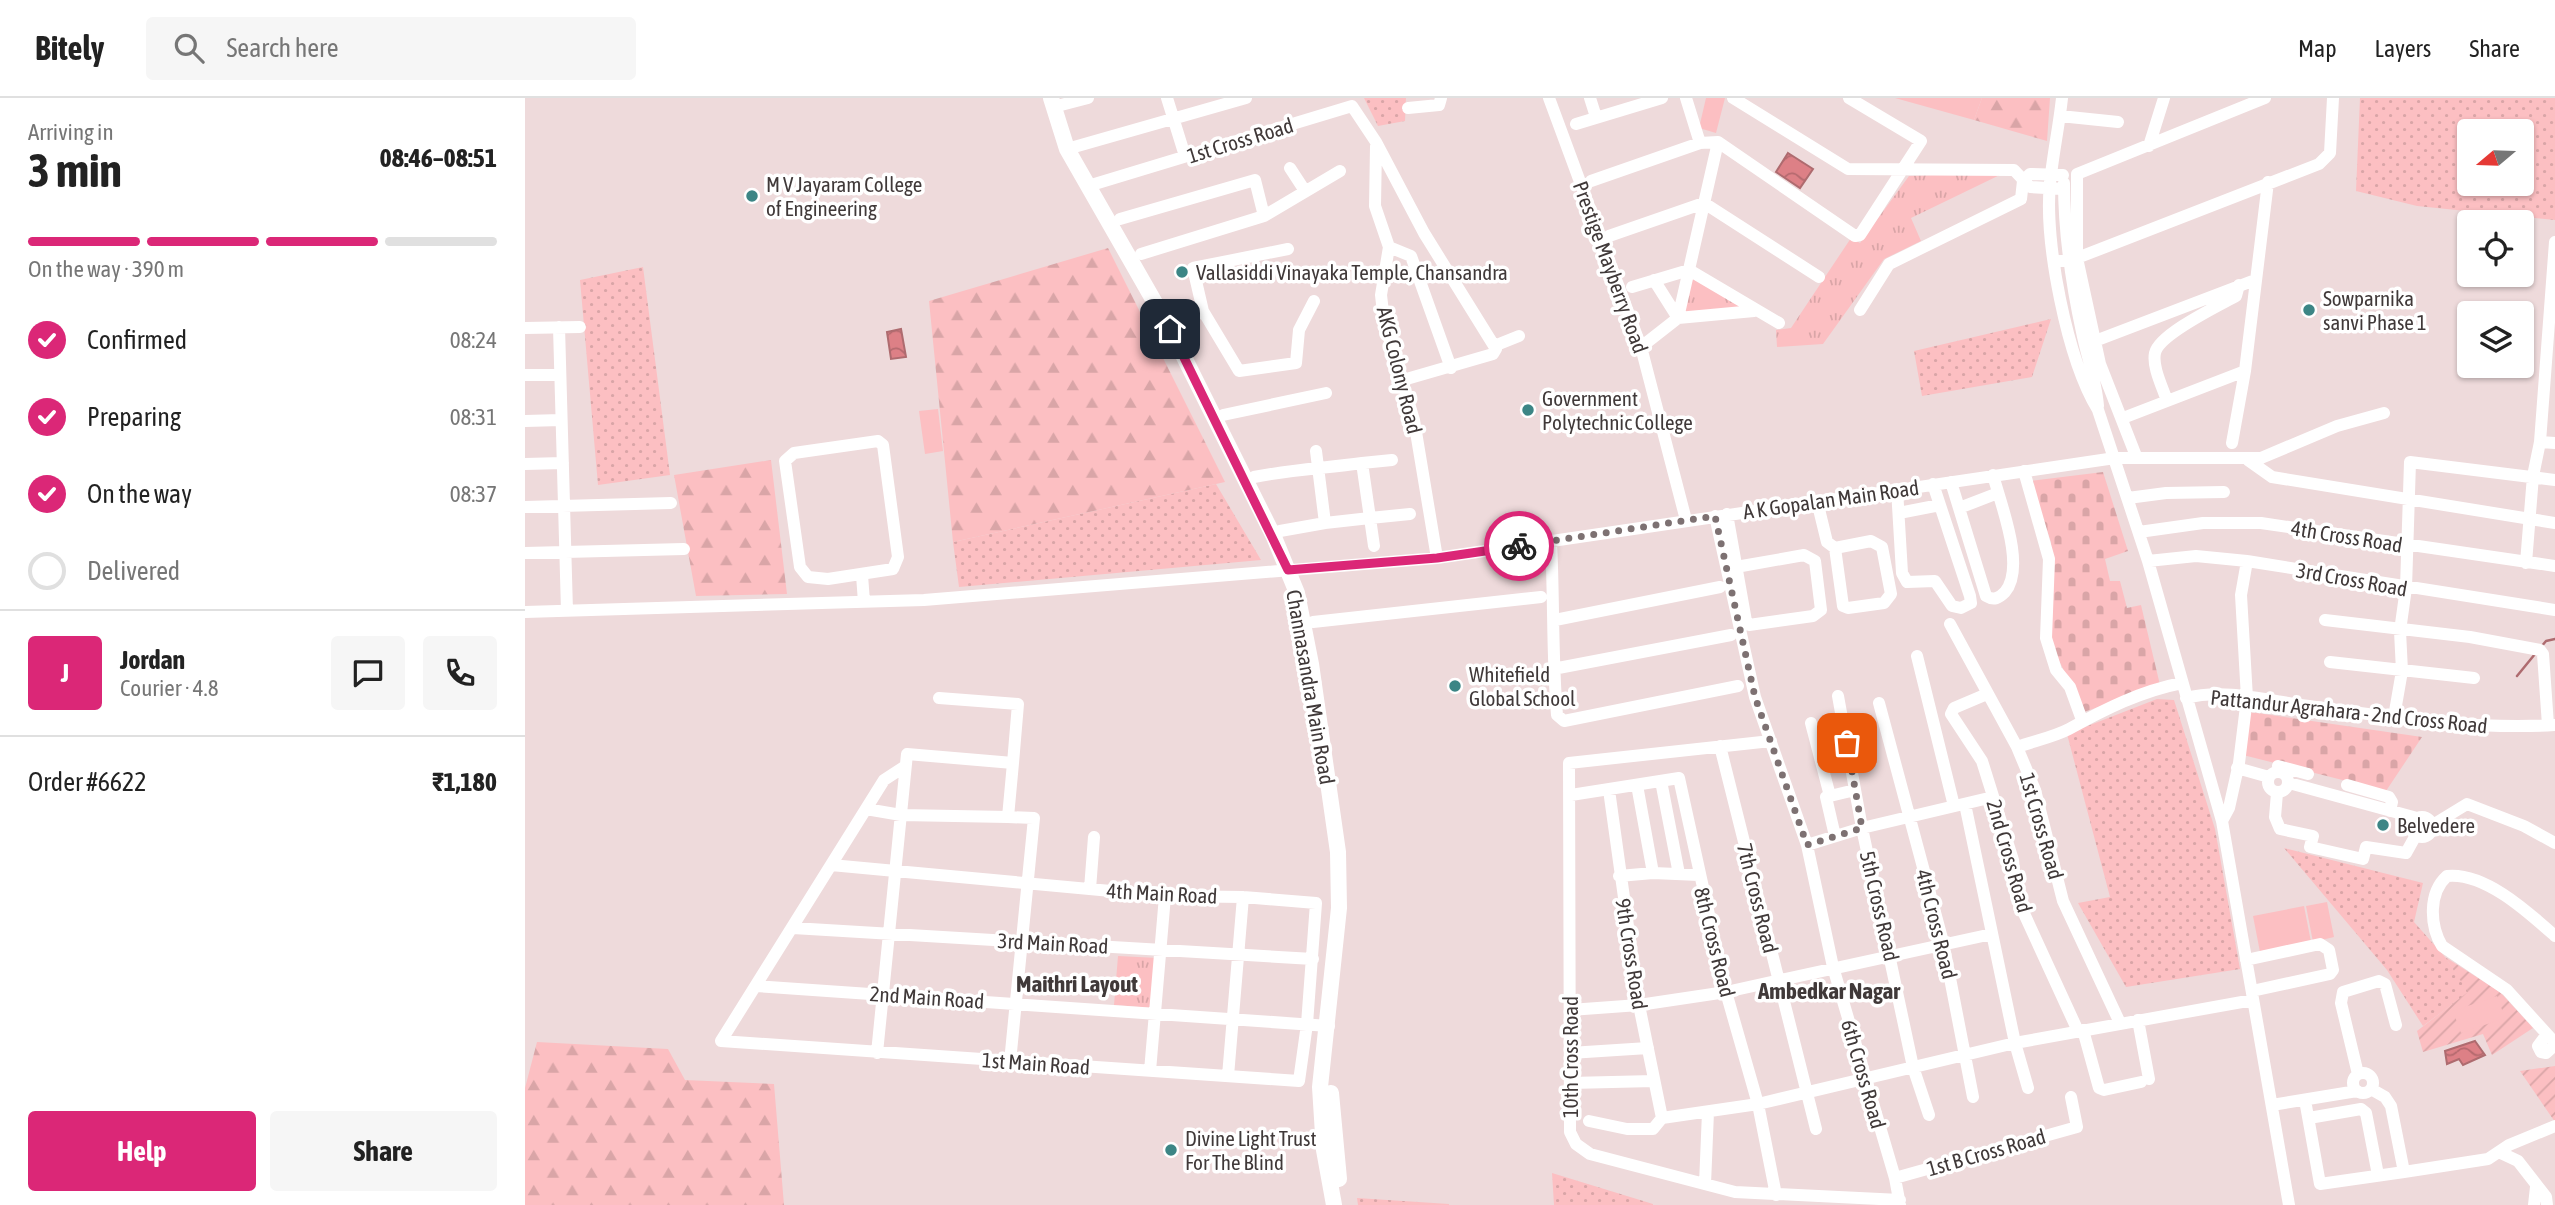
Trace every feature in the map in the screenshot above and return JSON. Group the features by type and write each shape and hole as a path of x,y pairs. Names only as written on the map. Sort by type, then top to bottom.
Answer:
{"main road":[{"name":"Channasandra Main Road","path":"1057,100 1071,148 1223,415 1254,477 1280,531 1313,622 1344,826 1348,876 1325,1088 1324,1150 1333,1205"},
{"name":"Channasandra Main Road","path":"1091,184 1119,219 1141,254 1293,569 1304,622 1336,828 1342,925 1316,1025 1344,1205"}],"street":[{"path":"1057,100 1088,98"},
{"path":"1167,98 1185,156"},
{"path":"1071,148 1246,98"},
{"path":"1409,108 1439,105 1441,98"},
{"name":"Prestige Mayberry Road","path":"1549,98 1640,347 1685,520"},
{"path":"1590,98 1596,117"},
{"path":"1576,124 1623,103 1662,98"},
{"path":"1686,98 1700,143"},
{"path":"1733,98 1848,169 1903,172 2014,170 2030,187 2050,188 2059,179"},
{"path":"1591,181 1700,143 1718,142 1855,236 1860,235 1921,141 1849,98"},
{"path":"2062,98 2056,156 2066,261 2095,341 2100,364 2136,456"},
{"path":"2149,146 2164,98"},
{"path":"2066,261 2077,174 2265,98"},
{"path":"2066,261 2319,164 2330,153 2333,98"},
{"name":"1st Cross Road","path":"1091,184 1352,106 1376,142"},
{"path":"2060,116 2118,122"},
{"path":"1376,142 1424,233 1494,346 1493,354 1403,380"},
{"name":"AKG Colony Road","path":"1376,142 1375,206 1389,247 1381,295 1384,321 1414,421 1437,558"},
{"path":"1678,318 1718,142"},
{"path":"1290,167 1305,191"},
{"path":"1141,254 1264,216 1340,171"},
{"path":"1860,310 1889,264 2021,199 2023,181 2030,174 2059,179"},
{"path":"1119,219 1255,180 1264,216"},
{"path":"2232,443 2245,371 2268,182"},
{"path":"2050,188 2084,342 2097,384 2098,410 2148,561 2222,821 2289,1205"},
{"path":"1609,236 1704,203"},
{"path":"1704,203 1819,277"},
{"path":"2526,564 2533,476 2549,408 2555,242"},
{"path":"1389,247 1411,256 1451,368"},
{"path":"1288,248 1193,268 1203,312 1239,371 1296,363 1299,330 1314,301"},
{"path":"1632,287 1689,270 1779,323"},
{"path":"1654,280 1678,318"},
{"path":"2095,341 2255,280"},
{"path":"2167,401 2154,356 2158,346 2170,335 2236,296 2239,285"},
{"path":"1640,347 1678,318 1755,311"},
{"path":"1174,327 1203,312"},
{"path":"559,327 567,611"},
{"path":"525,328 579,327"},
{"path":"1494,346 1519,336"},
{"path":"2123,418 2245,371"},
{"path":"525,376 560,374"},
{"path":"1223,415 1326,393"},
{"name":"A K Gopalan Main Road","path":"525,612 864,602 1061,591 1437,558 2115,458 2136,456 2248,460 2337,426 2383,413"},
{"path":"525,421 561,420"},
{"path":"878,441 883,445 898,561 893,569 828,579 808,577 800,567 785,461 794,453 878,441"},
{"path":"2540,442 2555,443"},
{"path":"1316,451 1325,523"},
{"path":"1254,477 1392,460"},
{"path":"2248,460 2272,477 2555,523"},
{"path":"2394,718 2402,671 2400,631 2406,588 2405,544 2410,462 2555,480"},
{"path":"525,464 563,463"},
{"path":"1362,463 1374,546"},
{"path":"2024,471 2049,559 2046,638 2056,670 2070,687 2082,720"},
{"path":"1951,482 1986,596 2000,598 2010,586 2014,568 1993,475"},
{"path":"1897,489 1902,573 1907,582 1935,581 1952,606 1961,608 1971,603 1970,596 1933,484"},
{"path":"2128,498 2166,493 2224,492"},
{"path":"1959,508 1998,494"},
{"path":"1817,501 1827,542 1835,548 1843,606 1848,608 1884,603 1891,594 1882,547 1871,541 1835,548"},
{"path":"525,507 671,503"},
{"path":"1899,513 1940,505"},
{"path":"1280,531 1410,514"},
{"path":"1721,515 1749,625 1813,616 1821,610 1815,561 1811,557 1804,555 1736,567"},
{"name":"6th Cross Road","path":"1721,515 1755,697 1807,845 1833,967 1900,1202"},
{"name":"4th Cross Road","path":"2139,532 2203,523 2261,523 2526,564 2555,566"},
{"path":"1551,541 1555,620 1553,669 1557,715 1564,721 1738,686"},
{"path":"525,553 684,549"},
{"name":"3rd Cross Road","path":"2148,561 2196,556 2247,561 2555,610"},
{"path":"2222,821 2229,808 2238,768 2248,698 2241,595 2247,561"},
{"path":"862,575 864,602"},
{"path":"828,579 830,603"},
{"path":"1555,620 1720,587"},
{"path":"1313,622 1541,597"},
{"path":"2325,620 2400,631 2470,637 2533,648 2543,654 2551,725"},
{"name":"1st Cross Road","path":"1953,629 2017,747 2035,790 2063,901 2120,1023"},
{"path":"1553,669 1731,635"},
{"path":"1917,656 1960,805 1992,934 2015,1043 2028,1088"},
{"path":"2330,662 2474,678"},
{"path":"2017,747 2068,729 2082,720 2155,688 2182,683"},
{"name":"Pattandur Agrahara - 2nd Cross Road","path":"2186,698 2221,693 2450,726 2506,728 2551,725"},
{"name":"2nd Cross Road","path":"1987,694 1954,708 1951,714 1982,761 2013,860 2016,896 2080,1030 2099,1088 2104,1090 2145,1081 2138,1020"},
{"name":"5th Cross Road","path":"1838,696 1862,828 1913,1067 1929,1115"},
{"path":"939,698 1018,704 1008,817"},
{"name":"4th Cross Road","path":"1879,703 1943,942 1967,1054 1973,1097"},
{"path":"1811,723 1830,796"},
{"path":"1720,746 1771,741"},
{"name":"10th Cross Road","path":"1720,746 1569,762 1570,1132 1581,1149 1735,1192 1900,1202"},
{"name":"7th Cross Road","path":"1720,746 1816,1129"},
{"path":"877,1053 907,754 1013,763"},
{"path":"2277,793 2269,787 2267,776 2271,766 2279,765 2308,774"},
{"path":"756,986 884,780 904,767"},
{"path":"2238,768 2267,776 2281,772 2288,783 2417,818 2426,818 2431,827"},
{"name":"8th Cross Road","path":"1661,781 1679,778 1726,992 1758,1104 1776,1195"},
{"path":"1570,795 1661,781 1679,874"},
{"path":"2277,793 2283,791 2288,783"},
{"path":"1637,785 1653,873"},
{"path":"2347,785 2389,797 2392,802 2390,811"},
{"name":"9th Cross Road","path":"1609,790 1639,1005 1662,1118"},
{"path":"1835,836 1826,797 1855,790"},
{"path":"2277,793 2275,817 2280,829 2313,836 2310,847 2363,859 2366,847 2406,853 2416,835"},
{"path":"1807,845 1862,828 1993,797"},
{"path":"2416,835 2427,835 2431,827 2466,804 2524,826 2555,843"},
{"path":"866,809 901,815 1034,818 1030,884 1010,1062"},
{"path":"2416,835 2412,827 2417,818"},
{"path":"1090,889 1094,837"},
{"name":"4th Main Road","path":"831,865 1165,896 1243,897 1316,903 1313,959 1316,1025 1299,1081"},
{"path":"1619,876 1653,873 1699,875"},
{"path":"2552,1040 2507,990 2442,946 2432,917 2440,883 2447,876 2466,877 2494,890 2555,936"},
{"path":"1150,1071 1165,896"},
{"path":"1228,1076 1243,897"},
{"name":"3rd Main Road","path":"793,928 1313,959"},
{"path":"1570,1010 1639,1005 1726,992 1943,942 1992,934"},
{"path":"1589,1121 1638,1130 1653,1129 1662,1118 1758,1104 2015,1043 2253,996 2330,974 2333,970 2329,950 2320,944 2246,960"},
{"path":"2357,1091 2353,1082 2358,1074 2341,1003 2343,992 2379,981 2385,984 2396,1025"},
{"name":"2nd Main Road","path":"756,986 1316,1025"},
{"name":"1st Main Road","path":"756,986 721,1041 1299,1081"},
{"path":"1570,1053 1648,1048"},
{"path":"2358,1074 2371,1076 2371,1089"},
{"path":"1570,1083 1654,1081"},
{"path":"2272,1105 2357,1091 2366,1093 2371,1089"},
{"path":"2371,1089 2385,1097 2391,1106 2404,1172"},
{"name":"1st B Cross Road","path":"1895,1178 2077,1127 2071,1097"},
{"path":"2305,1100 2320,1184 2488,1159 2501,1153 2509,1145 2555,1126"},
{"path":"2309,1118 2361,1109 2366,1113 2382,1175"},
{"path":"1705,1184 1708,1112"},
{"path":"2378,1126 2382,1175"},
{"path":"2501,1153 2518,1161 2546,1197 2547,1205"},
{"path":"2533,1205 2536,1187"}],"green space":[{"path":"1364,98 1406,98 1405,121 1378,126"},
{"path":"1706,98 1725,98 1716,133 1699,128"},
{"path":"1895,98 1982,98 1974,120"},
{"path":"1982,98 2050,98 2047,141 1974,120"},
{"path":"2360,98 2555,98 2555,220 2534,218 2534,210 2457,210 2417,206 2356,191"},
{"path":"2006,172 1911,218 1921,241 1884,259 1823,344 1777,347 1776,330 1791,328 1851,238 1860,243 1909,176"},
{"path":"1108,248 1225,482 953,542 929,301"},
{"path":"643,267 670,475 598,485 580,280"},
{"path":"1692,278 1744,308 1684,313"},
{"path":"2051,319 2032,377 1922,396 1914,351"},
{"path":"938,409 943,451 925,454 919,411"},
{"path":"771,460 787,594 696,596 674,475"},
{"path":"2103,472 2128,551 2105,559 2110,581 2120,581 2127,608 2141,605 2160,685 2084,712 2051,644 2051,542 2030,481"},
{"path":"1216,484 1261,560 959,587 953,542"},
{"path":"2157,699 2174,700 2215,829 2240,969 2126,987 2078,903 2110,897 2067,734"},
{"path":"2250,712 2422,737 2386,791 2243,755"},
{"path":"2284,848 2423,883 2414,922 2445,957 2469,992 2423,1026 2387,970"},
{"path":"2327,902 2334,937 2313,942 2306,906"},
{"path":"2304,906 2311,942 2260,952 2253,916"},
{"path":"1118,956 1158,958 1154,1008 1114,1005"},
{"path":"2445,957 2500,992 2533,1028 2492,1055 2483,1034 2423,1052 2417,1031 2468,992"},
{"path":"2497,996 2505,1018 2461,1033 2453,1011"},
{"path":"537,1042 668,1049 685,1080 774,1084 784,1205 525,1205 525,1088"},
{"path":"2555,1066 2555,1122 2520,1071"},
{"path":"1552,1173 1653,1204 1653,1205 1554,1205"},
{"path":"1357,1198 1449,1204 1449,1205 1358,1205"}],"water":[{"path":"1788,153 1813,169 1800,188 1776,172"},
{"path":"901,329 906,357 891,359 887,332"},
{"path":"2475,1041 2485,1055 2463,1065 2459,1059 2447,1064 2445,1051"}],"waterway":[{"path":"2541,647 2546,641 2555,639"},
{"path":"2517,676 2535,654"}],"way so far":[{"path":"1519,546 1715,516 1755,697 1807,845 1862,828 1847,743"}],"place":[{"name":"M V Jayaram College of Engineering","path":"752,196"},
{"name":"Vallasiddi Vinayaka Temple, Chansandra","path":"1182,272"},
{"name":"Sowparnika sanvi Phase 1","path":"2309,310"},
{"name":"Government Polytechnic College","path":"1528,410"},
{"name":"Whitefield Global School","path":"1455,686"},
{"name":"Belvedere","path":"2383,825"},
{"name":"Divine Light Trust For The Blind","path":"1171,1150"}],"district":[{"name":"Maithri Layout","path":"1077,984"},
{"name":"Ambedkar Nagar","path":"1829,991"}],"route":[{"path":"1170,329 1288,570 1437,558 1519,546"}]}
